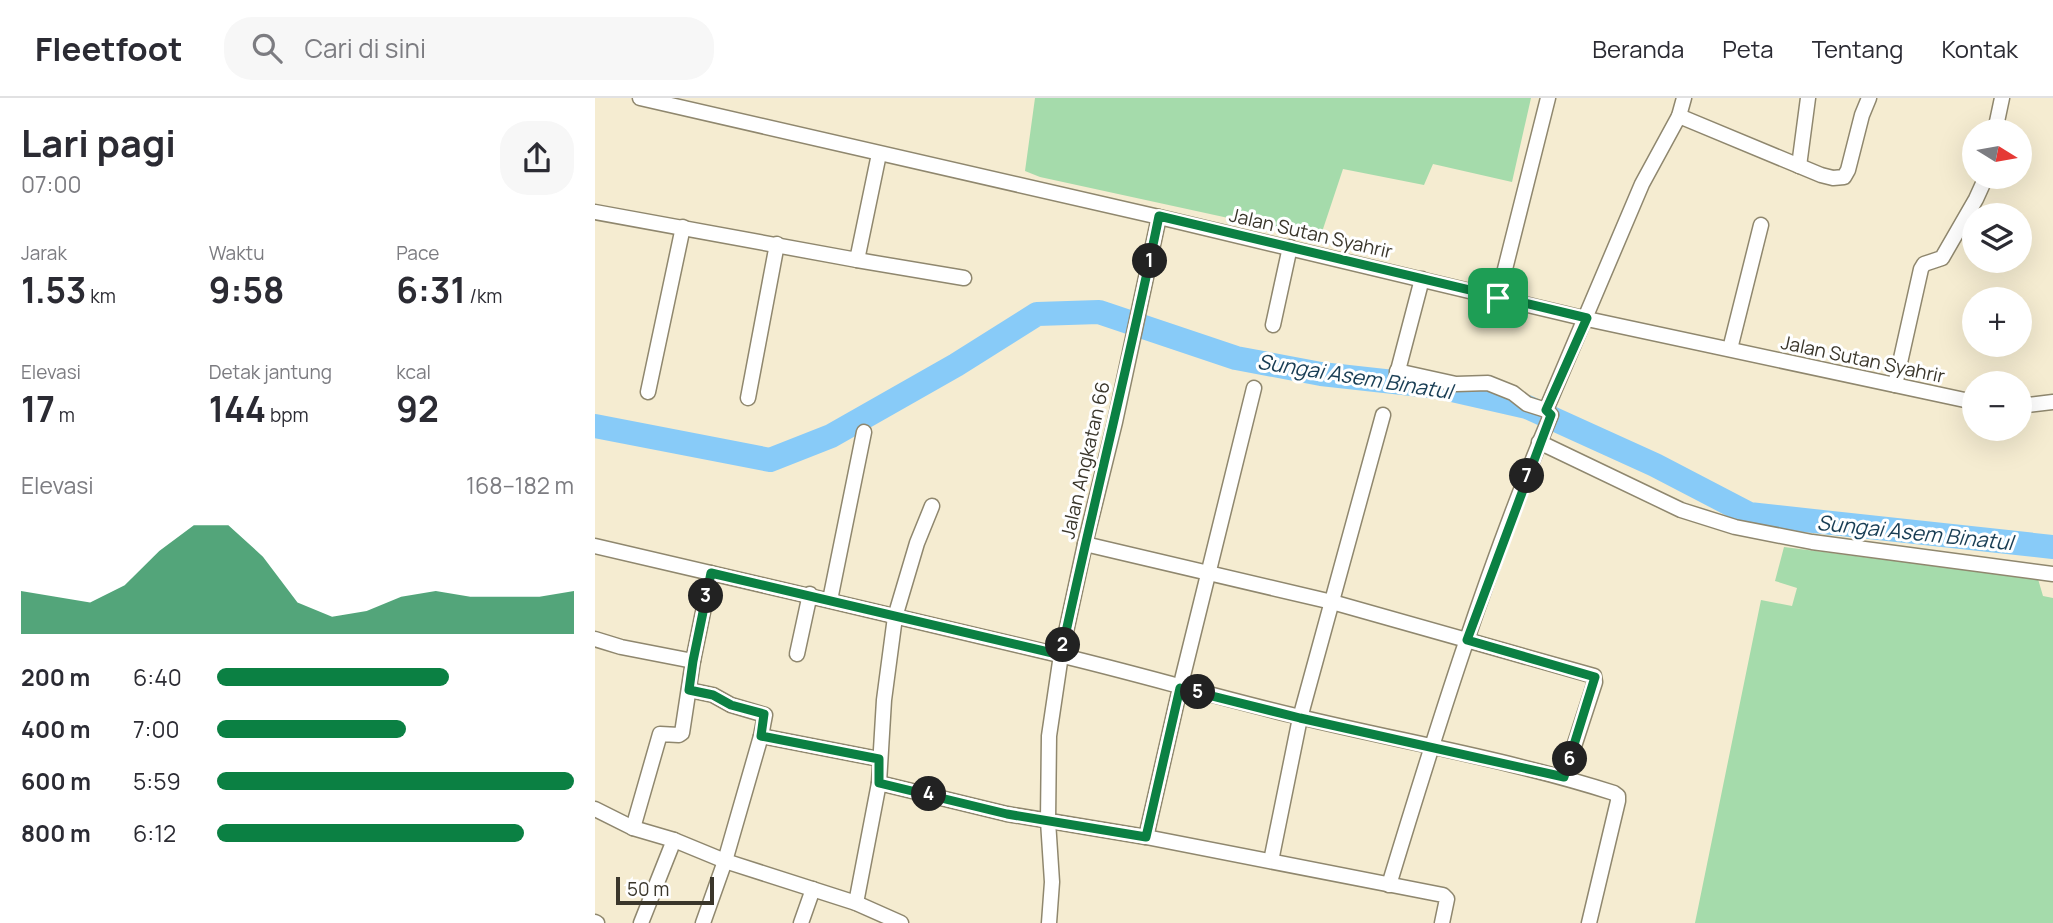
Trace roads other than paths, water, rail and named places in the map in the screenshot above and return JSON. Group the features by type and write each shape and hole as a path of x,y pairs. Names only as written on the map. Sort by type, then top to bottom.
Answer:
{"street":[{"name":"Jalan Sutan Syahrir","path":"640,98 1159,216 1498,298 1962,399"},
{"path":"1498,298 1548,98"},
{"path":"1389,885 1431,746 1549,413 1642,184 1679,116 1684,98"},
{"path":"1799,166 1808,98"},
{"path":"1679,116 1799,166 1833,178 1844,177 1869,98"},
{"path":"1998,119 2002,98"},
{"path":"857,260 879,154"},
{"path":"1895,385 1921,269 1924,264 1942,258 1981,189"},
{"path":"595,212 964,278"},
{"name":"Jalan Angkatan 66","path":"1049,923 1052,882 1048,821 1049,736 1061,655 1159,216"},
{"path":"1730,349 1761,225"},
{"path":"648,392 683,227"},
{"path":"748,398 777,244"},
{"path":"1273,325 1290,247"},
{"path":"1422,279 1396,375 1456,384 1488,383 1549,413"},
{"path":"1146,837 1254,388"},
{"path":"2032,404 2053,402"},
{"path":"1271,861 1300,718 1383,415"},
{"path":"830,600 864,432"},
{"path":"1540,441 1671,505 1735,527 1812,542 2053,574"},
{"path":"856,903 879,783 879,759 895,617 917,543 932,506"},
{"path":"1085,544 1332,602 1595,677 1564,777"},
{"path":"595,546 810,594 895,617 1061,655 1300,718 1564,777 1614,793 1619,798 1589,923"},
{"path":"633,828 660,734 682,733 711,573"},
{"path":"797,654 810,594"},
{"path":"595,639 621,647 693,661"},
{"path":"689,690 713,695 731,705 764,714 761,736 725,861 703,923"},
{"path":"761,736 879,759"},
{"path":"879,783 1007,814 1146,837 1445,896 1442,923"},
{"path":"597,815 674,840 725,861 856,903 892,921"},
{"path":"641,923 674,840"},
{"path":"801,923 813,889"}],"waterway":[{"name":"Sungai Asem Binatul","path":"595,426 770,460 831,436 956,365 1037,314 1099,312 1236,358 1321,374 1439,387 1527,407 1655,465 1749,514 2053,547"}]}
